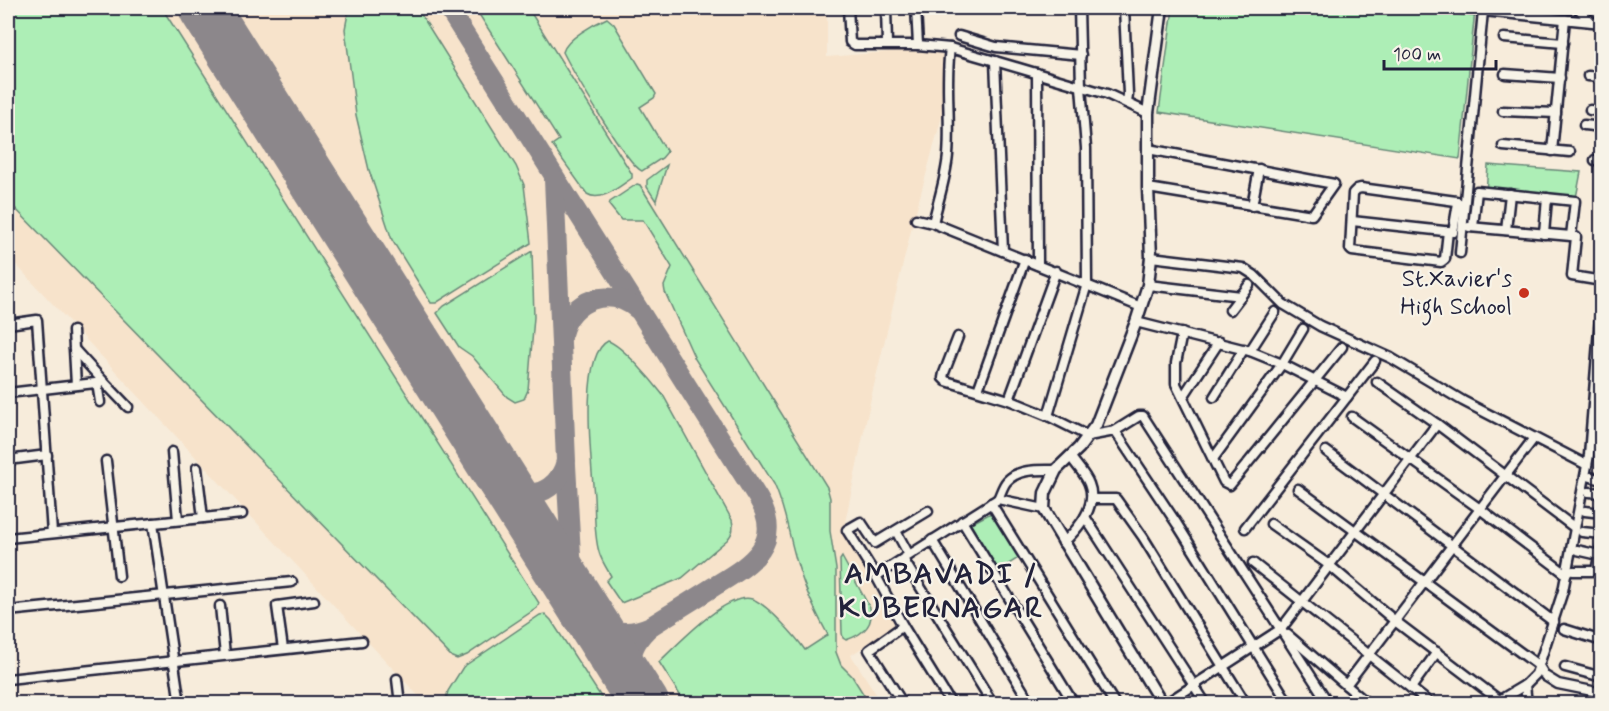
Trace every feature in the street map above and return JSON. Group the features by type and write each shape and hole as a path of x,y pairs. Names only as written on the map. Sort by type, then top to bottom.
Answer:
{"street":[{"path":"848,8 850,42 855,45 887,44 950,48 1107,94 1148,113"},
{"path":"886,8 887,44"},
{"path":"916,8 918,45"},
{"path":"1048,416 1087,284 1086,148 1081,87 1079,8"},
{"path":"1124,8 1127,103"},
{"path":"1162,8 1148,113 1151,257 1148,285 1096,425 1056,470 1046,492 1044,509 1164,704 1281,629 1437,424"},
{"path":"1453,8 1602,23"},
{"path":"1578,8 1590,21"},
{"path":"1461,253 1456,231 1458,203 1456,201 1361,188 1353,193 1350,249 1352,251 1439,262 1445,258 1456,231 1483,11"},
{"path":"1552,151 1565,19"},
{"path":"959,36 996,47 1081,55"},
{"path":"1504,38 1563,43"},
{"path":"933,223 948,153 947,73 950,48"},
{"path":"995,61 1003,251"},
{"path":"1037,73 1038,264"},
{"path":"1504,74 1560,78"},
{"path":"1588,76 1602,77"},
{"path":"1590,110 1602,111"},
{"path":"1503,111 1556,113"},
{"path":"1584,125 1602,127"},
{"path":"1503,146 1570,152"},
{"path":"1148,149 1334,184 1312,216 1148,188"},
{"path":"1252,206 1258,169"},
{"path":"1473,227 1477,191 1510,194 1575,201 1571,237"},
{"path":"1506,230 1510,194"},
{"path":"1544,234 1547,198"},
{"path":"916,219 933,223 1038,264 1141,307"},
{"path":"1352,221 1456,231 1473,227 1576,237 1572,276 1602,281"},
{"path":"1151,257 1243,268 1254,275 1283,304 1311,321 1391,358 1464,401 1587,465"},
{"path":"978,390 1025,259"},
{"path":"1009,400 1056,272"},
{"path":"1148,285 1241,296"},
{"path":"1230,310 1249,285"},
{"path":"1271,524 1329,565 1496,702 1525,685 1536,674 1539,666 1570,573 1579,530 1598,370 1602,291"},
{"path":"1214,397 1275,312"},
{"path":"8,324 37,320 52,533"},
{"path":"1136,322 1247,350 1282,364 1347,397"},
{"path":"1213,459 1282,364 1303,329"},
{"path":"73,331 76,385"},
{"path":"1182,333 1175,374 1176,384 1224,482 1230,485 1342,347"},
{"path":"958,337 943,378 946,381 1009,400 1088,436 1115,431 1139,416 1146,418 1329,704"},
{"path":"1183,397 1219,342"},
{"path":"74,349 100,382 128,407"},
{"path":"1245,528 1375,361"},
{"path":"8,393 100,382"},
{"path":"99,402 100,382"},
{"path":"1377,382 1507,475 1579,530 1602,534"},
{"path":"1352,417 1570,573 1595,572 1602,542"},
{"path":"1115,431 1289,704"},
{"path":"1346,685 1534,438"},
{"path":"1326,451 1554,622"},
{"path":"172,452 178,520"},
{"path":"8,460 47,455"},
{"path":"1063,543 1085,517 1092,499 1089,483 1070,456"},
{"path":"106,461 119,576"},
{"path":"197,468 203,518"},
{"path":"876,576 994,501 1008,480 1030,470 1056,470"},
{"path":"1591,477 1602,480"},
{"path":"1299,489 1539,666 1545,676 1558,684 1602,693"},
{"path":"1589,492 1602,493"},
{"path":"1092,499 1116,500 1143,537 1246,704"},
{"path":"994,501 1044,509"},
{"path":"994,501 1115,704"},
{"path":"928,511 875,543 861,522 847,530 951,704"},
{"path":"1585,511 1602,513"},
{"path":"8,538 242,514"},
{"path":"1085,517 1206,704"},
{"path":"962,521 1074,704"},
{"path":"153,523 180,704"},
{"path":"896,531 906,557 993,704"},
{"path":"932,540 1031,704"},
{"path":"1578,550 1599,555"},
{"path":"1252,563 1431,704"},
{"path":"8,611 292,582"},
{"path":"283,649 277,606 314,601"},
{"path":"220,606 225,655"},
{"path":"903,626 869,650 903,704"},
{"path":"1281,629 1368,704"},
{"path":"1564,629 1602,641"},
{"path":"8,679 362,641"},
{"path":"1411,688 1437,652"},
{"path":"1566,667 1602,677"},
{"path":"397,679 400,704"},
{"path":"1525,685 1527,704"}],"shaded area":[{"path":"8,8 827,8 827,57 913,50 939,53 946,57 945,105 912,226 871,398 843,532 896,626 851,655 878,697 880,696 885,703 425,703 8,256"}],"green space":[{"path":"8,8 162,8 539,603 537,608 467,655 457,659 452,657 8,201"},
{"path":"349,8 417,8 516,166 524,185 531,243 436,303 431,303 392,240 369,170 356,115 345,29"},
{"path":"475,8 528,8 632,174 632,178 604,195 587,194 552,145 559,140"},
{"path":"1173,8 1475,10 1460,159 1159,112"},
{"path":"607,18 614,24 656,94 654,98 640,107 667,152 642,171 613,136 563,52 575,37"},
{"path":"667,165 656,201 647,187 647,180"},
{"path":"1488,165 1581,172 1576,198 1486,194"},
{"path":"637,184 640,185 827,487 830,498 830,531 836,569 836,652 841,665 852,676 869,703 685,703 659,662 716,611 741,599 752,599 765,607 805,650 828,635 804,584 782,504 774,484 695,359 665,292 664,286 672,267 643,220 621,220 609,205 610,202"},
{"path":"532,251 534,317 528,390 524,399 515,402 507,397 472,356 459,347 437,313 444,306"},
{"path":"608,341 629,357 663,395 732,520 733,526 732,533 727,540 682,578 621,603 606,581 611,576 597,545 590,438 590,389 593,367 599,350"},
{"path":"993,512 1020,557 996,572 970,524"},
{"path":"842,557 870,608 871,614 866,629 846,640 842,633 840,560"},
{"path":"545,614 605,703 445,703 448,691 463,667 540,615"}],"taxiway":[{"path":"448,8 758,498 766,515 768,530 765,543 758,554 723,581 651,626 635,645 631,663 632,673 645,704"},
{"path":"500,477 517,490 536,493 550,487 555,482 564,469 566,461 554,179"},
{"path":"562,334 574,312 592,300 615,298 637,309"},
{"path":"566,465 573,591"},
{"path":"582,605 597,620 612,630 629,632 651,626"}],"runway":[{"path":"204,8 644,704"}],"place":[{"name":"St.Xavier's High School","path":"1524,293"}],"district":[{"name":"AMBAVADI / KUBERNAGAR","path":"941,591"}]}
